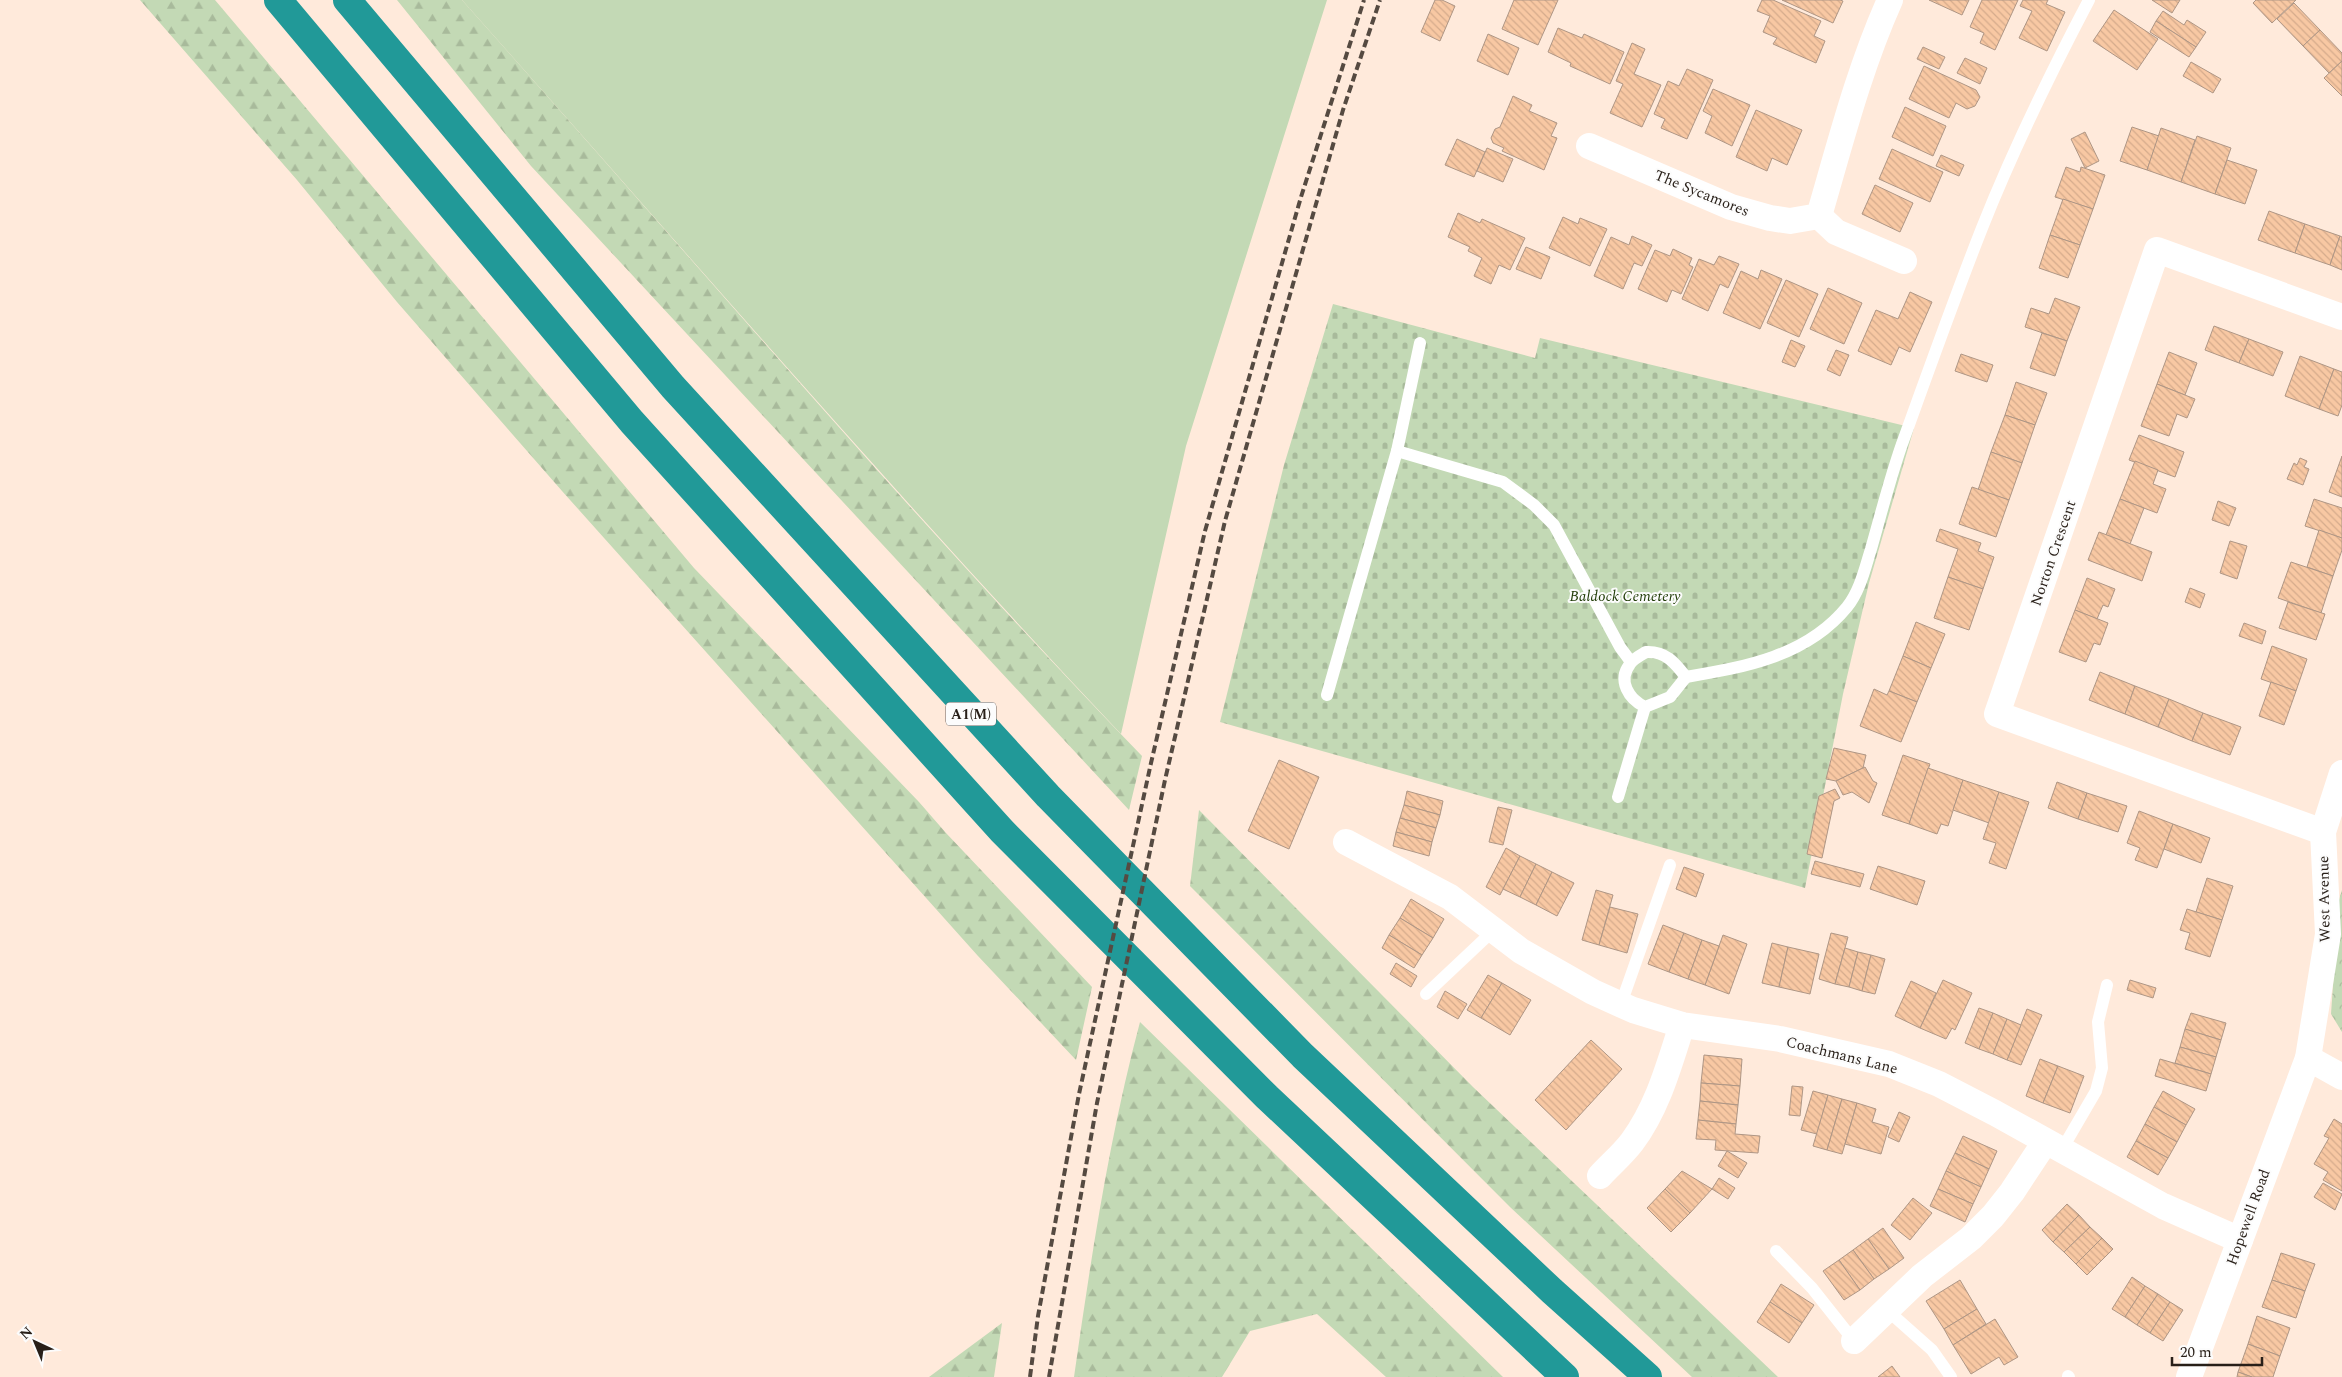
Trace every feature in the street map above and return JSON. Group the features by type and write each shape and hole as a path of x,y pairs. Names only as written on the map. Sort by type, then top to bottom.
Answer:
{"highway":[{"path":"278,0 632,422 1002,831 1267,1097 1565,1377"},
{"name":"A1(M)","path":"347,0 673,387 1048,796 1303,1056 1552,1291 1648,1377"}],"street":[{"path":"1890,0 1881,20 1845,124 1819,216 1836,232 1904,261"},
{"name":"The Sycamores","path":"1589,146 1730,208 1790,221 1819,216"},
{"name":"Norton Crescent","path":"2323,832 1997,714 2157,250 2342,317"},
{"name":"West Avenue","path":"2308,1058 2328,934 2323,832 2342,772"},
{"name":"Coachmans Lane","path":"1346,842 1450,897 1528,955 1593,992 1621,1004 1682,1025 1780,1039 1889,1064 1939,1084 2163,1206 2240,1240"},
{"path":"1600,1176 1631,1143 1645,1122 1661,1089 1682,1025"},
{"path":"2308,1058 2342,1077"},
{"name":"Hopewell Road","path":"2189,1377 2308,1058"},
{"path":"1854,1341 1922,1276 1970,1238 1993,1216 2053,1147"}],"lane":[{"path":"1686,677 1675,663 1657,652 1646,652 1631,662 1625,673 1629,694 1633,701 1645,707 1670,697 1686,677 1746,666 1788,652 1812,640 1835,621 1850,605 1862,579 1899,454 1982,227 2040,97 2089,0"},
{"path":"1327,695 1396,452 1420,343"},
{"path":"1396,452 1503,482 1534,504 1554,525 1620,647 1631,662"},
{"path":"1618,797 1645,707"},
{"path":"1621,1004 1670,865"},
{"path":"1426,994 1494,930"},
{"path":"2053,1147 2096,1091 2102,1068 2098,1022 2107,984"},
{"path":"1776,1251 1812,1288 1854,1341"},
{"path":"1886,1310 1932,1350 1952,1377"}],"green space":[{"path":"140,0 215,0 694,568 919,802 1092,987 1076,1060 978,956 562,491 397,302 297,180"},
{"path":"397,0 462,0 968,571 1142,756 1129,810 531,166"},
{"path":"462,0 1327,0 1186,446 1121,734 871,462"},
{"name":"Baldock Cemetery","path":"1333,304 1535,358 1540,338 1914,428 1869,583 1843,694 1805,888 1220,722 1284,465"},
{"path":"1199,810 1473,1087 1778,1377 1692,1377 1510,1207 1190,886"},
{"path":"2342,890 2342,1032 2331,1014 2339,900"},
{"path":"1140,1022 1503,1377 1386,1377 1317,1314 1250,1331 1222,1377 1074,1377 1094,1243 1110,1154"},
{"path":"1002,1323 994,1377 929,1377"}],"building":[{"path":"1435,0 1442,0 1455,6 1440,41 1421,32"},
{"path":"1514,0 1558,0 1538,45 1502,29"},
{"path":"1762,0 1773,0 1821,21 1814,36 1825,41 1816,63 1773,44 1777,38 1763,32 1770,16 1757,11"},
{"path":"1782,0 1840,0 1843,1 1833,23"},
{"path":"1929,0 1969,0 1962,15"},
{"path":"1982,0 2018,0 1995,50 1980,43 1984,33 1970,27"},
{"path":"2023,0 2048,0 2046,4 2065,12 2047,51 2019,38 2032,11 2020,6"},
{"path":"2152,0 2180,0 2172,13"},
{"path":"2256,0 2296,0 2272,23 2253,3"},
{"path":"2294,3 2320,30 2303,46 2277,19"},
{"path":"2114,10 2158,39 2137,70 2093,41"},
{"path":"2163,11 2184,25 2187,20 2206,32 2196,47 2156,21"},
{"path":"2156,21 2196,47 2189,57 2150,32"},
{"path":"1558,28 1582,38 1584,34 1624,52 1610,84 1570,66 1571,63 1548,52"},
{"path":"2320,30 2342,53 2342,61 2329,73 2303,46"},
{"path":"1488,34 1519,48 1508,75 1477,61"},
{"path":"1632,43 1645,49 1634,74 1661,85 1642,127 1610,113 1623,84 1616,81"},
{"path":"1923,47 1945,57 1939,69 1917,59"},
{"path":"1965,58 1987,68 1980,84 1957,73"},
{"path":"2342,61 2342,96 2324,78"},
{"path":"2191,62 2221,79 2213,93 2183,76"},
{"path":"1924,66 1976,90 1980,97 1975,106 1967,109 1956,103 1949,118 1909,99"},
{"path":"1687,69 1713,80 1687,139 1661,128 1665,119 1654,114 1668,81 1679,86"},
{"path":"1713,89 1750,105 1732,146 1705,133 1712,116 1703,111"},
{"path":"1513,96 1532,105 1529,111 1557,123 1551,136 1557,138 1544,170 1502,151 1504,148 1493,143 1491,138 1495,129 1500,127"},
{"path":"1905,107 1946,126 1933,156 1892,137"},
{"path":"1756,110 1802,130 1787,165 1772,158 1767,171 1736,157"},
{"path":"2132,127 2159,136 2147,170 2120,161"},
{"path":"2161,128 2195,140 2181,182 2147,170"},
{"path":"2085,132 2099,161 2085,168 2071,139"},
{"path":"2197,136 2231,148 2215,194 2181,182"},
{"path":"1457,139 1485,152 1474,177 1445,165"},
{"path":"1487,148 1513,159 1503,182 1477,171"},
{"path":"1892,149 1943,172 1930,202 1879,179"},
{"path":"1941,155 1964,165 1959,176 1936,166"},
{"path":"2227,160 2257,170 2245,204 2215,194"},
{"path":"2066,167 2080,172 2081,167 2105,175 2093,209 2055,197"},
{"path":"1875,185 1913,203 1900,232 1862,214"},
{"path":"2063,199 2093,209 2080,245 2050,235"},
{"path":"2269,211 2305,224 2295,253 2258,240"},
{"path":"1458,213 1480,223 1482,219 1525,238 1510,270 1499,265 1491,284 1474,276 1482,258 1468,251 1470,247 1448,237"},
{"path":"1563,217 1578,224 1580,218 1607,229 1590,266 1549,248"},
{"path":"2305,224 2340,236 2330,265 2295,253"},
{"path":"2050,235 2080,245 2068,278 2039,268"},
{"path":"1632,236 1652,245 1642,266 1634,263 1623,289 1594,276 1611,237 1629,245"},
{"path":"2340,236 2342,237 2342,270 2330,265"},
{"path":"1526,247 1550,257 1541,279 1516,269"},
{"path":"1673,249 1692,258 1689,265 1693,267 1681,294 1672,290 1667,302 1638,289 1655,250 1670,256"},
{"path":"1719,256 1739,264 1728,288 1720,284 1708,311 1682,299 1699,259 1714,265"},
{"path":"1761,270 1782,279 1760,329 1723,313 1741,271 1758,279"},
{"path":"1786,280 1818,294 1799,337 1767,323"},
{"path":"1828,288 1862,303 1844,344 1810,329"},
{"path":"1910,292 1932,302 1910,352 1899,347 1891,365 1858,351 1876,310 1898,319"},
{"path":"2055,298 2080,307 2067,341 2025,327 2031,308 2049,314"},
{"path":"2214,326 2249,339 2239,363 2205,350"},
{"path":"2042,333 2067,341 2055,376 2030,368"},
{"path":"2249,339 2283,352 2273,376 2239,363"},
{"path":"1791,340 1805,346 1795,367 1782,362"},
{"path":"1836,350 1849,355 1840,376 1827,370"},
{"path":"2169,352 2197,363 2185,395 2157,384"},
{"path":"1961,354 1993,365 1987,382 1955,371"},
{"path":"2300,356 2334,369 2319,409 2285,396"},
{"path":"2334,369 2342,372 2342,405 2338,416 2319,409"},
{"path":"2016,382 2047,393 2035,425 2005,415"},
{"path":"2157,384 2195,399 2187,418 2177,414 2169,436 2141,426"},
{"path":"2005,415 2035,425 2022,463 1991,452"},
{"path":"2139,435 2184,452 2175,477 2129,460"},
{"path":"1991,452 2022,463 2009,500 1978,490"},
{"path":"2342,456 2342,497 2329,492"},
{"path":"2300,458 2307,461 2304,467 2309,469 2303,485 2287,479 2294,463 2297,465"},
{"path":"2135,461 2158,470 2153,484 2166,489 2157,513 2120,499"},
{"path":"1972,487 2009,500 1996,537 1959,524"},
{"path":"2120,499 2144,508 2130,544 2106,535"},
{"path":"2314,499 2342,508 2342,538 2305,526"},
{"path":"2218,501 2236,508 2229,526 2212,520"},
{"path":"1940,529 1981,543 1978,551 1994,557 1983,589 1948,577 1958,549 1936,541"},
{"path":"2319,530 2342,538 2342,550 2333,576 2307,567"},
{"path":"2099,532 2152,552 2142,581 2088,560"},
{"path":"2230,541 2247,546 2237,579 2220,573"},
{"path":"2291,562 2333,576 2321,613 2278,598"},
{"path":"1948,577 1983,589 1969,630 1934,618"},
{"path":"2087,578 2115,589 2108,607 2103,605 2097,619 2075,610"},
{"path":"2190,588 2205,594 2200,608 2185,602"},
{"path":"2288,602 2325,614 2316,640 2279,628"},
{"path":"2075,610 2108,623 2100,645 2094,643 2086,662 2059,652"},
{"path":"1916,622 1945,634 1931,668 1903,656"},
{"path":"2244,623 2266,631 2262,644 2239,636"},
{"path":"2272,646 2307,659 2296,691 2261,679"},
{"path":"1903,656 1931,668 1917,702 1889,691"},
{"path":"2100,672 2135,686 2125,714 2089,700"},
{"path":"2271,682 2296,691 2284,725 2259,716"},
{"path":"2135,686 2169,699 2158,727 2125,714"},
{"path":"1874,689 1887,695 1889,691 1917,702 1901,742 1860,726"},
{"path":"2169,699 2203,713 2192,741 2158,727"},
{"path":"2203,713 2241,727 2230,755 2192,741"},
{"path":"1834,748 1866,755 1863,768 1836,781 1826,779"},
{"path":"1903,755 1930,764 1909,824 1882,815"},
{"path":"1279,760 1319,777 1289,849 1248,831"},
{"path":"1865,767 1873,781 1877,783 1869,803 1852,792 1843,795 1836,781"},
{"path":"1928,768 1963,780 1948,826 1941,824 1937,834 1909,824"},
{"path":"1963,780 1999,792 1989,823 1953,810"},
{"path":"2057,782 2087,793 2078,819 2048,808"},
{"path":"1835,789 1840,798 1834,801 1822,858 1807,854 1819,796"},
{"path":"1407,791 1443,801 1440,815 1404,805"},
{"path":"1999,792 2029,802 2006,869 1989,863 1996,843 1983,839"},
{"path":"2087,793 2127,806 2118,832 2078,819"},
{"path":"1404,805 1440,815 1436,828 1400,818"},
{"path":"1498,807 1512,810 1503,845 1489,842"},
{"path":"2139,811 2173,824 2157,868 2135,860 2140,848 2127,843"},
{"path":"1400,818 1436,828 1432,842 1396,832"},
{"path":"2173,824 2210,838 2201,863 2164,849"},
{"path":"1396,832 1432,842 1429,856 1393,846"},
{"path":"1506,848 1520,856 1500,895 1486,887"},
{"path":"1520,856 1536,864 1520,897 1503,889"},
{"path":"1815,861 1864,874 1860,887 1811,874"},
{"path":"1536,864 1552,872 1536,905 1520,897"},
{"path":"1878,866 1925,881 1917,905 1870,889"},
{"path":"1684,867 1704,874 1696,897 1676,889"},
{"path":"1552,872 1574,883 1557,916 1536,905"},
{"path":"2207,878 2233,886 2222,920 2196,912"},
{"path":"1596,890 1613,895 1599,945 1582,940"},
{"path":"1411,899 1444,919 1433,938 1400,918"},
{"path":"1610,907 1638,914 1627,953 1599,945"},
{"path":"2187,909 2222,920 2210,957 2185,949 2190,933 2180,930"},
{"path":"1400,918 1433,938 1422,955 1389,935"},
{"path":"1663,925 1684,933 1669,972 1648,964"},
{"path":"1684,933 1702,940 1688,979 1669,972"},
{"path":"1831,933 1848,937 1835,984 1819,979"},
{"path":"1389,935 1422,955 1414,968 1382,948"},
{"path":"1723,935 1747,944 1729,994 1705,985"},
{"path":"1702,940 1719,946 1705,985 1688,979"},
{"path":"1772,943 1788,947 1779,987 1762,983"},
{"path":"1788,947 1819,954 1810,994 1779,987"},
{"path":"1845,948 1858,952 1849,987 1835,984"},
{"path":"1858,952 1871,955 1862,991 1849,987"},
{"path":"1871,955 1885,959 1875,994 1862,991"},
{"path":"1396,963 1417,976 1411,987 1390,974"},
{"path":"1488,975 1502,983 1481,1018 1467,1010"},
{"path":"1943,980 1972,993 1955,1030 1952,1028 1946,1039 1920,1028"},
{"path":"2130,980 2156,988 2153,998 2127,990"},
{"path":"1911,981 1936,993 1920,1028 1895,1016"},
{"path":"1502,983 1531,1000 1510,1035 1481,1018"},
{"path":"1445,991 1467,1004 1458,1019 1437,1007"},
{"path":"1979,1008 1993,1013 1979,1049 1965,1043"},
{"path":"2027,1009 2042,1015 2021,1065 2007,1060"},
{"path":"1993,1013 2007,1019 1993,1054 1979,1049"},
{"path":"2191,1013 2226,1023 2221,1040 2185,1029"},
{"path":"2007,1019 2021,1025 2007,1060 1993,1054"},
{"path":"2185,1029 2221,1040 2216,1057 2180,1047"},
{"path":"1591,1040 1622,1069 1566,1130 1535,1100"},
{"path":"2180,1047 2216,1057 2211,1074 2175,1063"},
{"path":"1704,1055 1742,1059 1740,1086 1701,1083"},
{"path":"2040,1059 2058,1066 2043,1103 2026,1096"},
{"path":"2160,1059 2211,1074 2206,1091 2155,1076"},
{"path":"2058,1066 2084,1076 2070,1113 2043,1103"},
{"path":"1701,1083 1740,1086 1738,1105 1700,1101"},
{"path":"1792,1086 1803,1087 1800,1116 1789,1115"},
{"path":"1813,1091 1828,1095 1817,1134 1801,1130"},
{"path":"2163,1091 2195,1109 2186,1125 2154,1107"},
{"path":"1828,1095 1842,1099 1827,1150 1813,1146"},
{"path":"1842,1099 1857,1103 1842,1154 1827,1150"},
{"path":"1700,1101 1738,1105 1736,1124 1698,1120"},
{"path":"1857,1103 1876,1109 1872,1122 1889,1127 1881,1154 1845,1144"},
{"path":"2154,1107 2186,1125 2177,1142 2145,1124"},
{"path":"1899,1112 1910,1117 1899,1142 1888,1137"},
{"path":"2334,1119 2342,1124 2342,1191 2323,1180 2328,1172 2314,1164 2329,1138 2324,1136"},
{"path":"1698,1120 1736,1124 1735,1134 1760,1136 1758,1153 1715,1150 1716,1140 1696,1139"},
{"path":"2145,1124 2177,1142 2168,1158 2136,1141"},
{"path":"1963,1136 1997,1151 1989,1169 1955,1153"},
{"path":"2136,1141 2168,1158 2158,1175 2127,1157"},
{"path":"1727,1151 1747,1163 1738,1178 1718,1166"},
{"path":"1955,1153 1989,1169 1981,1187 1946,1171"},
{"path":"1682,1171 1712,1189 1690,1213 1665,1189"},
{"path":"1946,1171 1981,1187 1973,1204 1938,1189"},
{"path":"1719,1178 1735,1188 1728,1199 1712,1189"},
{"path":"2323,1183 2342,1194 2335,1210 2314,1197"},
{"path":"1665,1189 1690,1213 1671,1232 1647,1208"},
{"path":"1938,1189 1973,1204 1965,1222 1930,1206"},
{"path":"1913,1198 1932,1213 1910,1240 1891,1225"},
{"path":"2067,1204 2079,1215 2053,1242 2042,1230"},
{"path":"2079,1215 2090,1227 2064,1252 2053,1242"},
{"path":"2090,1227 2102,1238 2076,1264 2064,1252"},
{"path":"1883,1228 1904,1258 1889,1269 1868,1239"},
{"path":"2102,1238 2113,1249 2087,1275 2076,1264"},
{"path":"1868,1239 1889,1269 1874,1279 1853,1250"},
{"path":"1853,1250 1874,1279 1860,1290 1839,1260"},
{"path":"2281,1253 2315,1264 2305,1291 2272,1280"},
{"path":"1839,1260 1860,1290 1844,1300 1823,1271"},
{"path":"2132,1277 2145,1286 2125,1317 2112,1309"},
{"path":"1960,1280 1977,1309 1944,1329 1926,1301"},
{"path":"2272,1280 2305,1291 2296,1318 2262,1307"},
{"path":"1781,1284 1814,1305 1802,1323 1770,1302"},
{"path":"2145,1286 2158,1294 2137,1325 2125,1317"},
{"path":"2158,1294 2170,1302 2150,1333 2137,1325"},
{"path":"1770,1302 1802,1323 1789,1343 1757,1322"},
{"path":"2170,1302 2183,1310 2163,1341 2150,1333"},
{"path":"1977,1309 1986,1324 1953,1345 1944,1329"},
{"path":"2257,1316 2290,1328 2280,1356 2248,1344"},
{"path":"1995,1319 2018,1357 2004,1365 1999,1357 1971,1374 1953,1345"},
{"path":"2248,1344 2280,1356 2273,1377 2252,1377 2238,1372"},
{"path":"1892,1366 1900,1377 1878,1377"},
{"path":"2238,1372 2252,1377 2237,1377"}],"railway":[{"path":"1030,1377 1038,1316 1079,1094 1151,763 1205,531 1301,197 1364,0"},
{"path":"1049,1377 1097,1103 1165,780 1225,521 1343,110 1380,0"}]}
